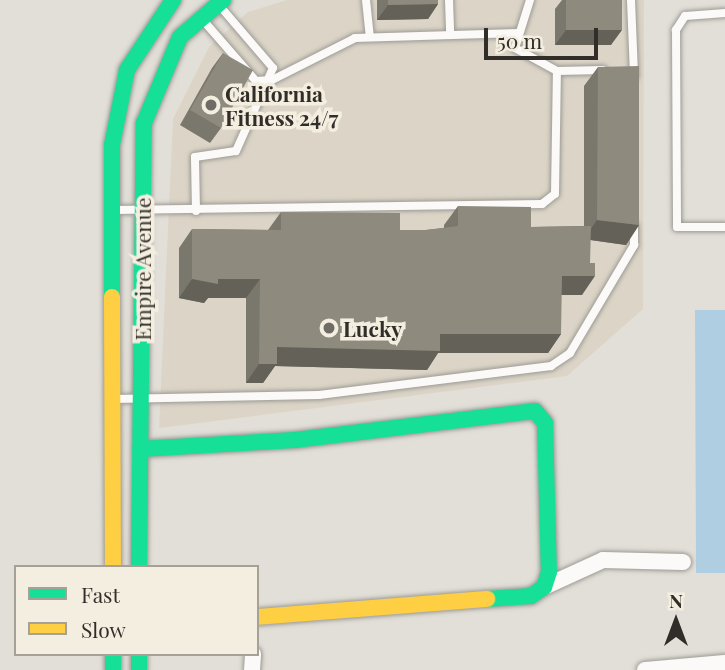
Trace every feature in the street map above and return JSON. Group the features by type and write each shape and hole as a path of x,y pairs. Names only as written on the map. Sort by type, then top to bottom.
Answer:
{"main road":[{"path":"175,0 200,17"},
{"name":"Empire Avenue","path":"113,565 111,399 117,98 140,44 175,0"},
{"name":"Empire Avenue","path":"139,565 142,210 150,96 180,37 218,1"},
{"path":"140,449 295,440 535,411 545,423 548,471 544,587 512,601 259,617"},
{"path":"113,534 121,565"}],"street":[{"path":"544,587 603,560 683,562"},
{"path":"645,670 725,663"}],"lane":[{"path":"449,0 450,34"},
{"path":"530,0 515,48 557,71 634,70"},
{"path":"631,0 634,83"},
{"path":"196,211 195,157 236,151 272,80 274,68 218,1"},
{"path":"365,1 370,37"},
{"path":"725,12 685,16 676,43 677,227 725,227"},
{"path":"200,17 257,81 272,80 355,38 518,33"},
{"path":"113,210 357,211 434,201 542,204 555,194 557,71"},
{"path":"111,399 318,395 551,366 570,353 634,245 634,218"}],"shaded area":[{"path":"287,0 644,0 643,309 567,376 159,428 173,119 209,47 248,12"}],"water":[{"path":"695,310 725,310 725,573 696,573"}],"building":[{"path":"388,0 438,0 438,4 388,5"},
{"path":"566,0 622,0 622,30 566,30"},
{"name":"California Fitness 24/7","path":"223,53 253,70 221,128 190,110"},
{"path":"639,66 639,225 597,220 598,67"},
{"path":"458,206 531,207 531,227 591,226 590,263 595,263 595,276 562,276 561,334 440,334 440,351 277,347 277,364 259,364 260,279 218,279 218,284 192,279 192,229 281,230 281,212 400,213 400,230 426,230 458,226"}],"traffic: fast":[{"path":"112,297 112,145 127,70 173,0"},
{"path":"139,565 144,123 180,37 223,0"},
{"path":"140,449 295,440 535,411 545,423 549,572 544,587 531,596 487,599"},
{"path":"113,656 113,670"},
{"path":"139,656 139,670"}],"traffic: slow":[{"path":"112,297 113,565"},
{"path":"259,617 487,599"}],"place":[{"name":"California Fitness 24/7","path":"211,105"},
{"name":"Lucky","path":"329,328"}]}
